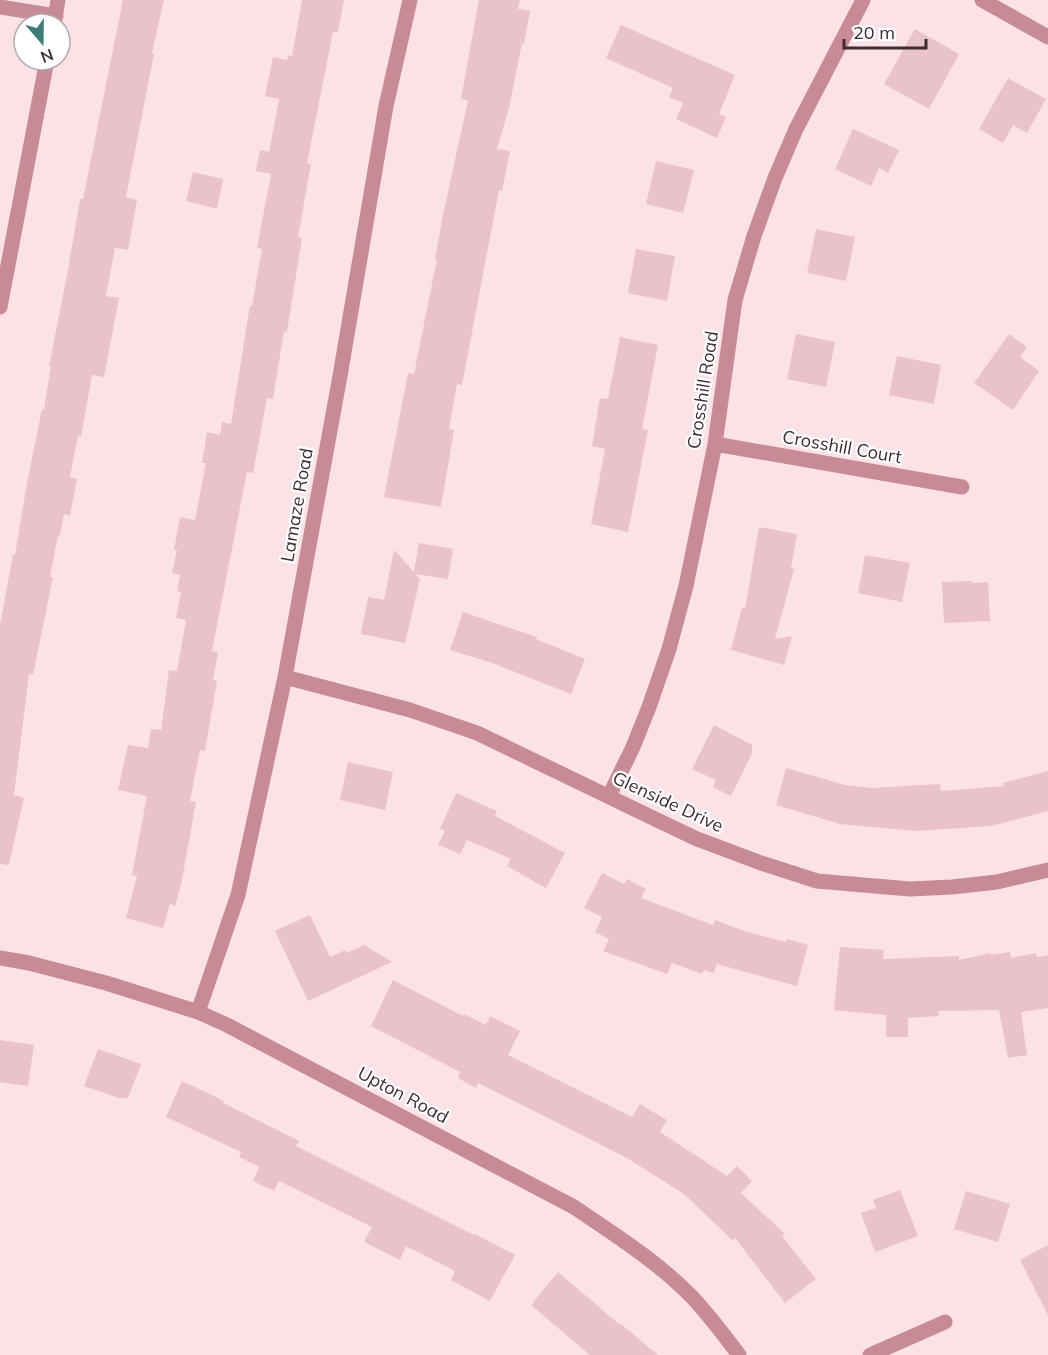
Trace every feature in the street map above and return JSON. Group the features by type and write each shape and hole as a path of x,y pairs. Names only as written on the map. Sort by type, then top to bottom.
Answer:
{"street":[{"name":"Lamaze Road","path":"198,1012 238,895 285,677 386,106 410,0"},
{"name":"Crosshill Road","path":"609,796 633,747 649,706 669,649 686,586 715,444 735,300 754,236 796,129 863,0"},
{"path":"982,0 1048,38"},
{"path":"0,7 21,12"},
{"path":"0,307 45,72"},
{"name":"Crosshill Court","path":"715,444 962,487"},
{"name":"Glenside Drive","path":"285,677 410,710 477,733 697,839 817,881 910,889 998,882 1048,870"},
{"name":"Upton Road","path":"0,958 95,980 198,1012 227,1025 574,1207 621,1238 690,1296 711,1318 738,1355"},
{"path":"870,1355 945,1322"}],"building":[{"path":"123,0 164,0 126,197 137,200 128,250 115,248 106,296 119,298 104,377 92,375 81,437 78,436 70,477 77,479 70,516 64,514 60,535 58,535 50,577 53,577 33,675 29,674 14,795 10,794 24,798 9,865 0,864 0,625 42,409 44,410 51,366 49,366 80,199 83,199"},
{"path":"302,0 344,0 338,32 333,32 307,163 311,164 298,237 302,238 287,332 284,331 273,399 267,398 253,473 247,472 212,651 218,652 213,680 217,681 205,751 200,750 190,801 196,802 181,885 175,906 170,904 163,928 126,918 137,876 132,875 147,796 118,790 128,745 148,748 151,729 161,730 169,670 177,671 186,620 176,618 181,592 177,591 180,575 172,573 180,517 195,520 206,463 202,463 207,432 220,435 222,422 231,424 250,305 252,306 262,249 257,248 271,174 256,171 260,150 269,152 279,99 265,96 273,57 287,60 288,55 292,56"},
{"path":"479,0 520,0 518,9 530,11 509,108 497,149 510,151 502,191 499,190 462,385 457,384 449,429 454,430 441,507 384,497 408,373 414,374 437,259 435,259 443,215 468,100 461,99"},
{"path":"621,25 735,75 719,114 726,117 717,138 676,119 683,103 669,97 673,88 606,58"},
{"path":"915,29 959,54 929,109 884,84"},
{"path":"1008,78 1046,99 1027,133 1013,125 1003,143 979,129"},
{"path":"853,129 899,150 888,173 879,168 871,186 835,169"},
{"path":"656,161 694,170 683,213 646,204"},
{"path":"193,172 223,179 217,209 186,201"},
{"path":"816,229 855,237 846,281 807,273"},
{"path":"636,249 675,256 667,301 628,293"},
{"path":"796,334 835,342 826,387 787,379"},
{"path":"1009,334 1027,347 1020,357 1039,371 1013,410 974,383"},
{"path":"620,337 658,345 642,429 648,430 628,532 591,524 605,449 592,446 600,398 608,399"},
{"path":"897,356 941,365 934,404 889,395"},
{"path":"759,527 797,534 791,568 794,569 775,639 792,636 784,665 728,649 731,649 742,608 745,609"},
{"path":"419,543 453,549 448,579 415,574 420,579 405,643 361,634 368,597 384,600 394,550 414,572"},
{"path":"865,555 910,563 902,602 858,593"},
{"path":"972,581 972,583 988,582 990,621 944,623 942,582"},
{"path":"463,612 537,637 536,639 585,659 571,694 492,663 450,650"},
{"path":"714,725 752,745 752,753 731,796 713,787 716,780 692,769"},
{"path":"348,762 393,772 385,810 340,800"},
{"path":"786,768 845,785 872,788 940,784 941,791 1004,786 1003,783 1048,771 1048,811 991,826 915,831 840,824 776,805"},
{"path":"456,793 497,811 495,816 565,853 546,888 507,866 511,859 467,840 460,854 438,845 445,831 440,829"},
{"path":"602,873 624,884 627,879 646,889 641,898 713,925 715,920 744,931 808,945 797,986 717,964 714,973 704,970 702,974 672,963 667,974 603,951 609,939 595,932 602,917 584,908"},
{"path":"310,915 330,957 345,950 347,953 364,945 392,962 308,1001 275,931"},
{"path":"840,947 884,950 883,959 959,956 959,960 991,953 991,955 1010,952 1011,958 1036,953 1037,957 1048,955 1048,1008 1021,1012 1027,1055 1008,1058 999,1010 938,1011 939,1016 908,1018 908,1037 886,1037 886,1015 834,1010"},
{"path":"393,980 463,1016 464,1014 486,1025 490,1016 520,1031 508,1055 632,1117 640,1104 667,1120 660,1132 727,1176 737,1166 752,1181 741,1193 785,1234 782,1236 816,1279 785,1303 735,1238 733,1241 684,1194 627,1158 478,1083 476,1088 458,1078 460,1072 371,1026"},
{"path":"0,1040 34,1045 28,1086 0,1082"},
{"path":"98,1049 141,1064 128,1098 119,1098 84,1086"},
{"path":"182,1081 299,1141 296,1146 515,1255 490,1301 451,1280 455,1271 406,1246 400,1260 364,1242 372,1227 279,1181 274,1191 253,1181 259,1167 239,1157 241,1152 166,1117"},
{"path":"900,1190 918,1236 875,1252 861,1213 876,1208 873,1200"},
{"path":"966,1191 1010,1204 998,1242 954,1229"},
{"path":"1048,1245 1048,1315 1020,1260"},
{"path":"558,1272 658,1355 590,1355 531,1305"}]}
